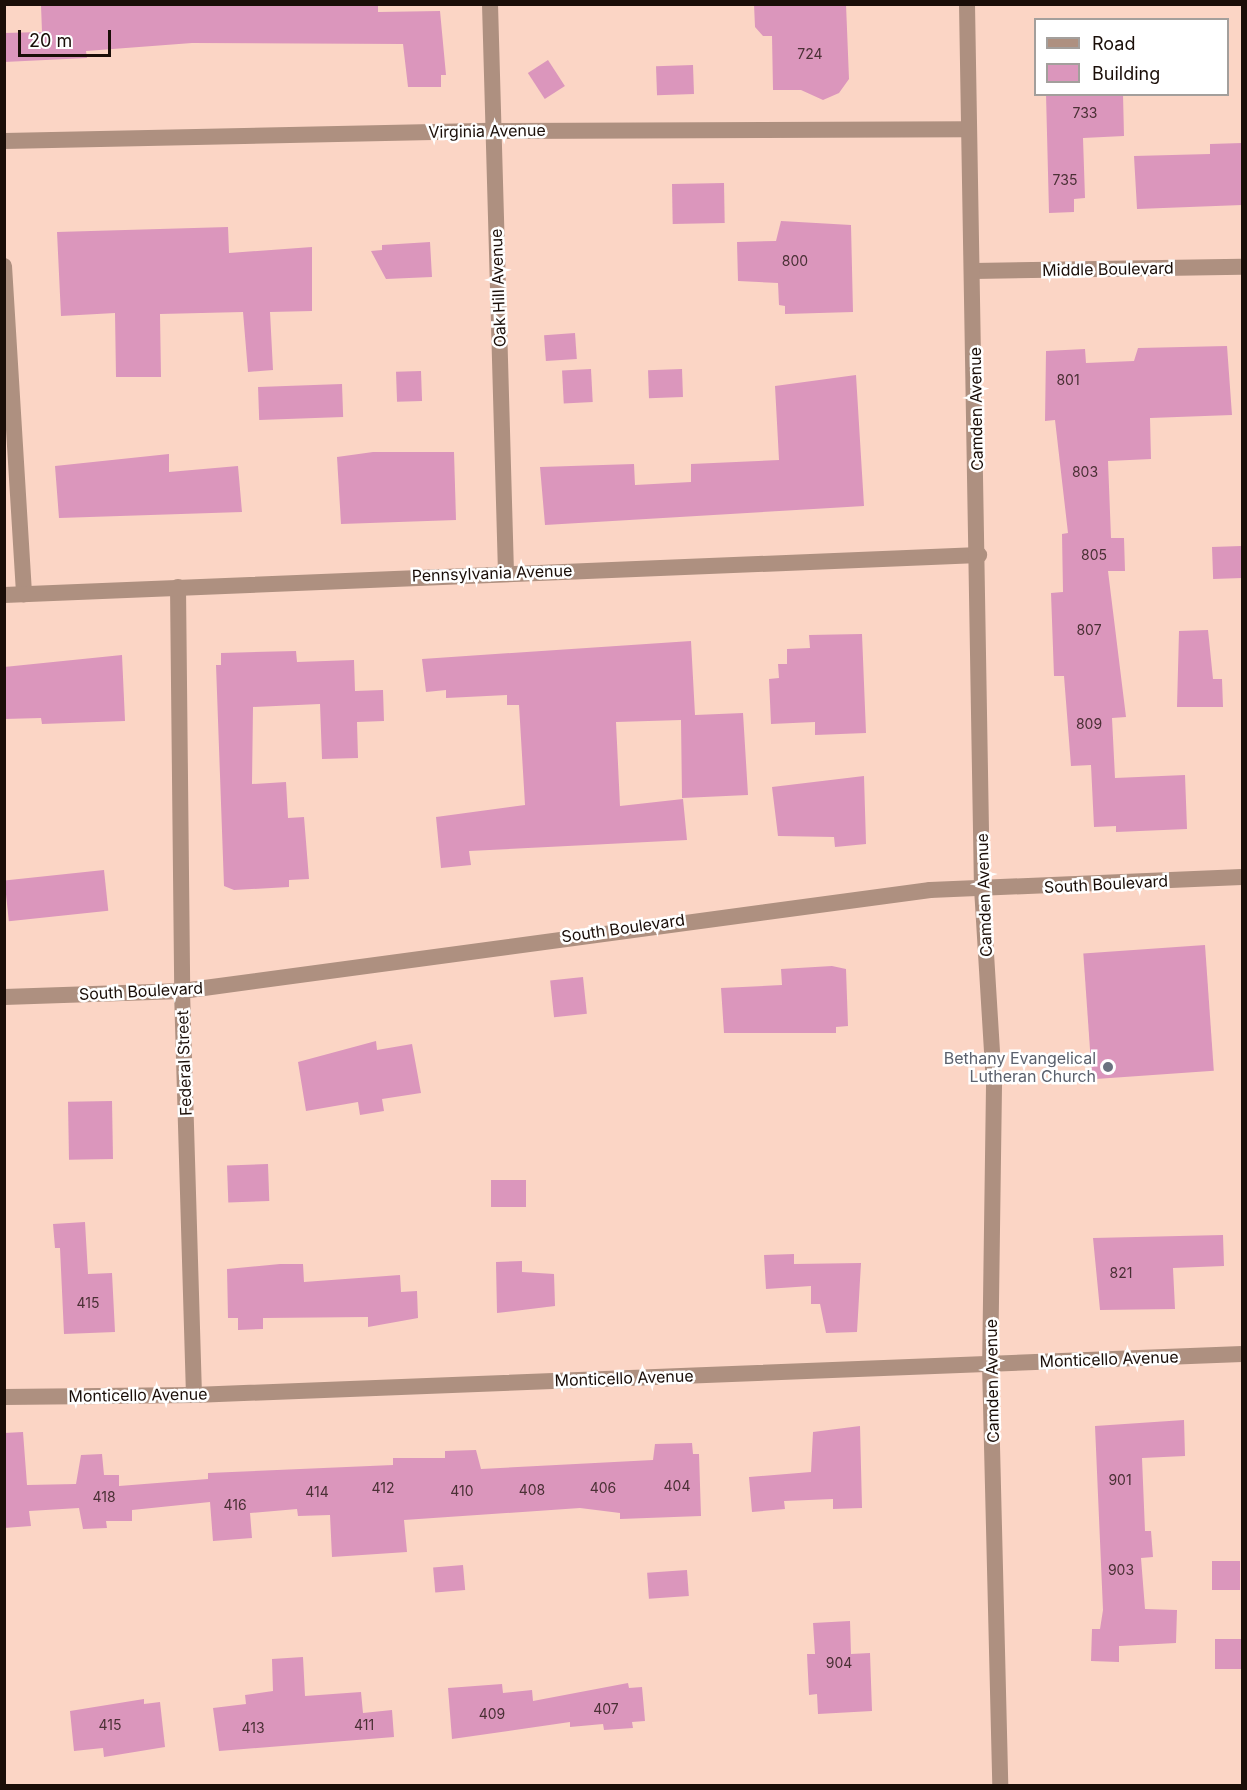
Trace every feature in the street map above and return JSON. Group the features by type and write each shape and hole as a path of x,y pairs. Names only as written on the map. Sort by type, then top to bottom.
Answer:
{"street":[{"name":"Oak Hill Avenue","path":"490,4 506,572"},
{"name":"Camden Avenue","path":"967,4 979,555 982,888 994,1086 990,1364 1000,1785"},
{"name":"Virginia Avenue","path":"4,141 493,131 969,129"},
{"path":"4,266 24,594"},
{"name":"Middle Boulevard","path":"973,271 1242,267"},
{"name":"Pennsylvania Avenue","path":"4,595 506,572 979,555"},
{"name":"Federal Street","path":"178,587 182,991 194,1395"},
{"name":"South Boulevard","path":"4,997 182,991 714,915 982,888 1242,877"},
{"name":"Monticello Avenue","path":"4,1397 194,1395 1242,1354"}],"building":[{"path":"378,4 378,12 440,11 446,75 441,75 441,87 408,87 403,44 192,43 86,51 87,58 4,62 4,33 42,32 41,5"},
{"path":"754,4 846,4 849,79 839,93 823,100 801,90 773,90 772,36 763,36 755,27"},
{"path":"548,60 565,86 545,99 528,73"},
{"path":"693,65 694,94 657,95 656,66"},
{"path":"1046,96 1123,96 1124,136 1083,138 1085,198 1074,199 1074,212 1049,213"},
{"path":"1242,143 1242,205 1137,209 1134,156 1210,154 1210,144"},
{"path":"724,183 725,223 673,224 672,184"},
{"path":"781,221 851,225 853,312 785,314 785,306 779,305 778,283 738,281 737,242 776,241"},
{"path":"228,227 229,253 312,247 312,311 270,312 273,370 248,372 243,312 160,314 161,377 116,377 115,313 61,316 57,232"},
{"path":"430,242 432,277 386,279 371,251 382,250 382,245"},
{"path":"575,333 577,359 546,361 544,335"},
{"path":"1227,346 1232,415 1150,418 1151,459 1108,461 1111,538 1124,538 1125,571 1108,571 1126,717 1112,718 1115,778 1185,775 1187,829 1116,832 1116,826 1094,827 1091,765 1071,766 1064,676 1054,676 1051,593 1063,592 1062,534 1068,533 1055,420 1045,421 1046,351 1085,349 1086,363 1134,361 1138,348"},
{"path":"591,369 593,402 564,403 562,371"},
{"path":"682,369 683,397 649,398 648,370"},
{"path":"421,371 422,401 397,402 396,372"},
{"path":"856,375 864,506 545,525 540,467 634,464 635,485 691,482 691,464 779,460 775,386"},
{"path":"342,384 343,417 259,420 258,387"},
{"path":"373,452 454,452 456,520 341,524 337,457"},
{"path":"169,454 169,472 238,466 242,512 59,518 55,466"},
{"path":"1241,546 1242,578 1213,579 1212,547"},
{"path":"1208,630 1213,679 1222,679 1223,707 1177,707 1179,631"},
{"path":"862,634 866,733 815,735 815,722 771,724 769,679 779,678 778,664 787,664 787,649 810,648 809,635"},
{"path":"691,641 695,715 743,713 748,795 682,798 681,720 616,722 620,806 683,799 687,840 469,851 471,865 441,868 436,817 525,805 519,705 507,705 507,695 446,698 446,690 426,692 422,659"},
{"path":"296,651 297,662 354,660 355,691 383,690 384,721 357,722 358,758 322,759 320,704 253,707 252,784 286,782 288,818 304,817 309,879 289,880 289,887 234,890 224,886 216,665 221,665 221,653"},
{"path":"122,655 125,721 42,724 41,718 4,719 4,667"},
{"path":"864,776 866,844 835,847 834,837 778,836 772,787"},
{"path":"104,870 108,911 9,921 5,880"},
{"path":"1205,945 1214,1071 1092,1079 1083,954"},
{"path":"832,966 846,969 848,1026 836,1027 836,1033 724,1033 721,988 782,985 781,969"},
{"path":"583,977 587,1014 554,1017 550,980"},
{"path":"376,1041 377,1050 412,1044 421,1093 382,1099 384,1111 360,1115 358,1102 306,1111 298,1062"},
{"path":"112,1101 113,1159 69,1160 68,1102"},
{"path":"268,1164 269,1201 228,1202 227,1165"},
{"path":"491,1180 526,1180 526,1207 491,1207"},
{"path":"85,1222 88,1274 112,1273 115,1332 64,1334 60,1248 55,1248 53,1224"},
{"path":"1223,1235 1224,1266 1173,1268 1175,1309 1100,1310 1093,1238"},
{"path":"794,1254 794,1264 861,1263 857,1332 826,1333 820,1304 811,1304 811,1286 766,1289 764,1255"},
{"path":"522,1261 522,1272 554,1274 555,1306 497,1313 496,1262"},
{"path":"303,1264 304,1282 400,1275 401,1292 417,1291 418,1318 368,1327 368,1317 263,1318 263,1329 238,1330 238,1318 228,1318 227,1269"},
{"path":"1184,1420 1185,1456 1142,1458 1145,1531 1151,1531 1153,1557 1141,1558 1145,1609 1177,1610 1176,1643 1119,1646 1119,1662 1091,1661 1092,1629 1100,1629 1103,1610 1095,1426"},
{"path":"860,1426 862,1508 833,1509 833,1499 784,1501 785,1509 752,1512 749,1477 811,1472 813,1432"},
{"path":"23,1432 27,1485 76,1484 81,1455 102,1454 104,1475 119,1475 119,1486 208,1479 208,1473 393,1465 393,1458 445,1458 445,1451 476,1450 481,1469 653,1460 655,1444 692,1443 693,1454 699,1454 701,1516 620,1519 620,1513 580,1508 404,1520 407,1552 332,1557 330,1515 298,1516 297,1509 250,1513 252,1538 213,1541 210,1502 132,1510 132,1521 106,1521 107,1528 83,1529 79,1508 29,1511 31,1526 4,1528 4,1433"},
{"path":"1212,1561 1240,1561 1240,1590 1212,1590"},
{"path":"463,1565 465,1590 435,1593 433,1568"},
{"path":"687,1570 689,1596 649,1599 647,1573"},
{"path":"850,1621 851,1654 870,1653 872,1711 818,1714 817,1694 809,1695 807,1654 815,1654 813,1623"},
{"path":"1215,1639 1242,1639 1242,1669 1215,1669"},
{"path":"303,1657 305,1696 361,1692 363,1713 392,1710 394,1737 219,1751 213,1708 246,1704 245,1695 273,1691 272,1659"},
{"path":"628,1683 629,1688 642,1687 645,1721 632,1722 633,1728 604,1730 603,1724 570,1727 570,1722 452,1739 448,1688 502,1684 503,1693 532,1690 533,1701"},
{"path":"144,1699 144,1704 160,1702 165,1747 104,1757 103,1748 74,1751 70,1711"}],"place":[{"name":"Bethany Evangelical Lutheran Church","path":"1108,1067"}]}
